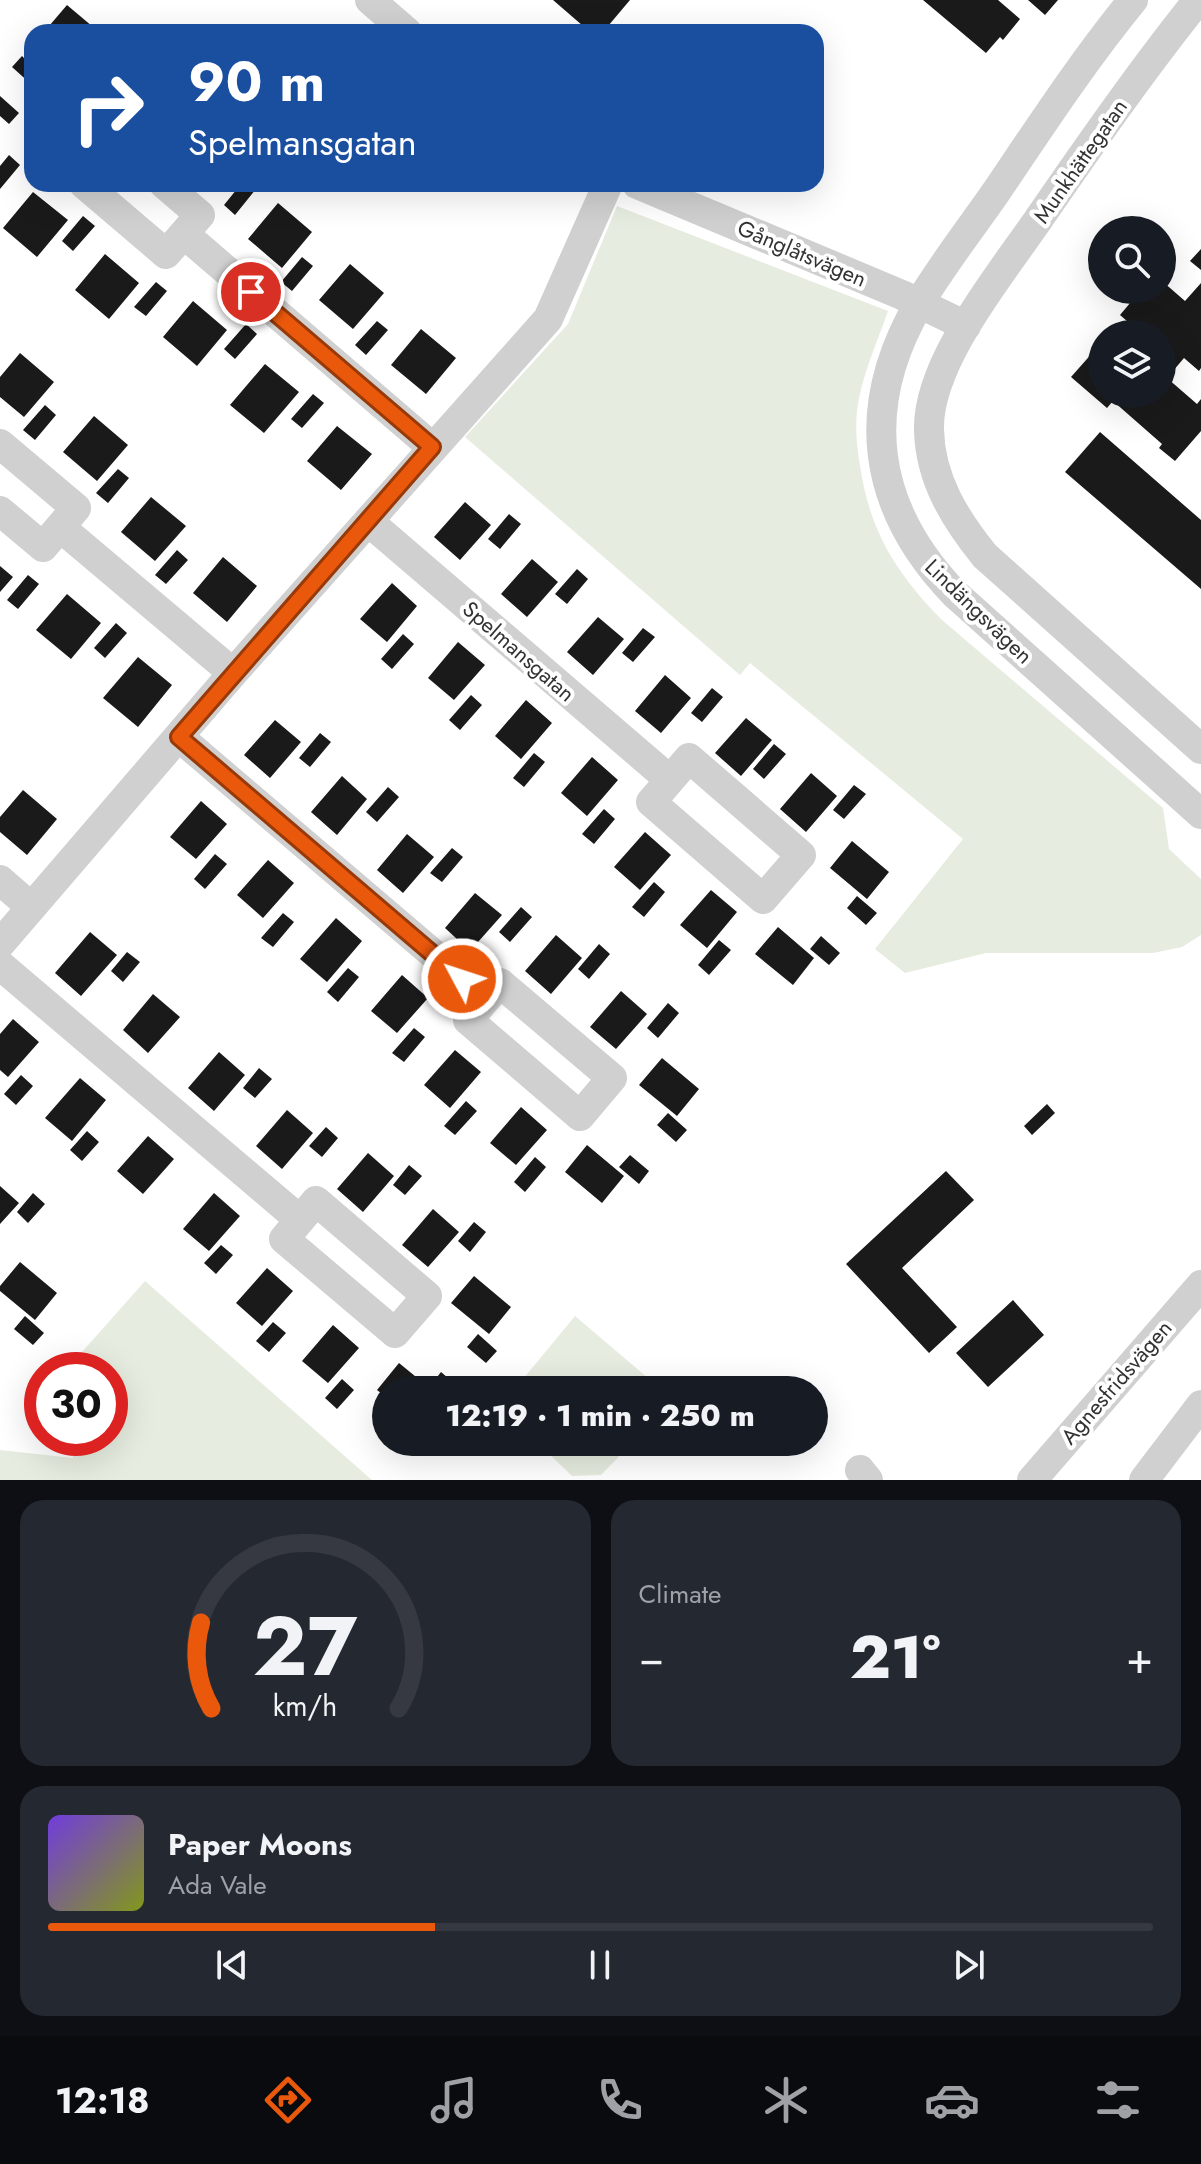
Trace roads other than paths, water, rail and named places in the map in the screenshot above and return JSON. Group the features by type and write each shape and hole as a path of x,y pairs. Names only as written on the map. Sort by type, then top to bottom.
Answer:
{"street":[{"path":"370,0 398,24"},
{"path":"920,302 1096,45 1133,0"},
{"name":"Munkhättegatan","path":"966,326 1095,138 1198,0"},
{"path":"93,192 166,254 200,215 173,192"},
{"path":"0,944 233,673 548,319 604,192"},
{"name":"Gånglåtsvägen","path":"656,192 920,302 966,326"},
{"path":"184,234 432,447"},
{"name":"Lindängsvägen","path":"920,302 894,356 884,391 881,429 884,468 895,506 910,539 931,569 955,594 1201,814"},
{"name":"Lindängsvägen","path":"966,326 944,367 931,401 929,429 932,464 956,519 985,556 1201,749"},
{"path":"0,444 76,508 43,547 0,511"},
{"name":"Spelmansgatan","path":"368,521 670,780"},
{"path":"60,527 233,673"},
{"path":"179,737 486,999"},
{"path":"689,758 801,855 763,899 651,802 670,780 689,758"},
{"path":"0,880 31,907"},
{"path":"0,965 300,1220"},
{"path":"500,983 612,1078 580,1116 468,1020 486,999 500,983"},
{"path":"316,1201 427,1296 395,1333 284,1239 300,1220 316,1201"},
{"name":"Agnesfridsvägen","path":"1032,1480 1201,1285"},
{"path":"1144,1480 1201,1405"}]}
